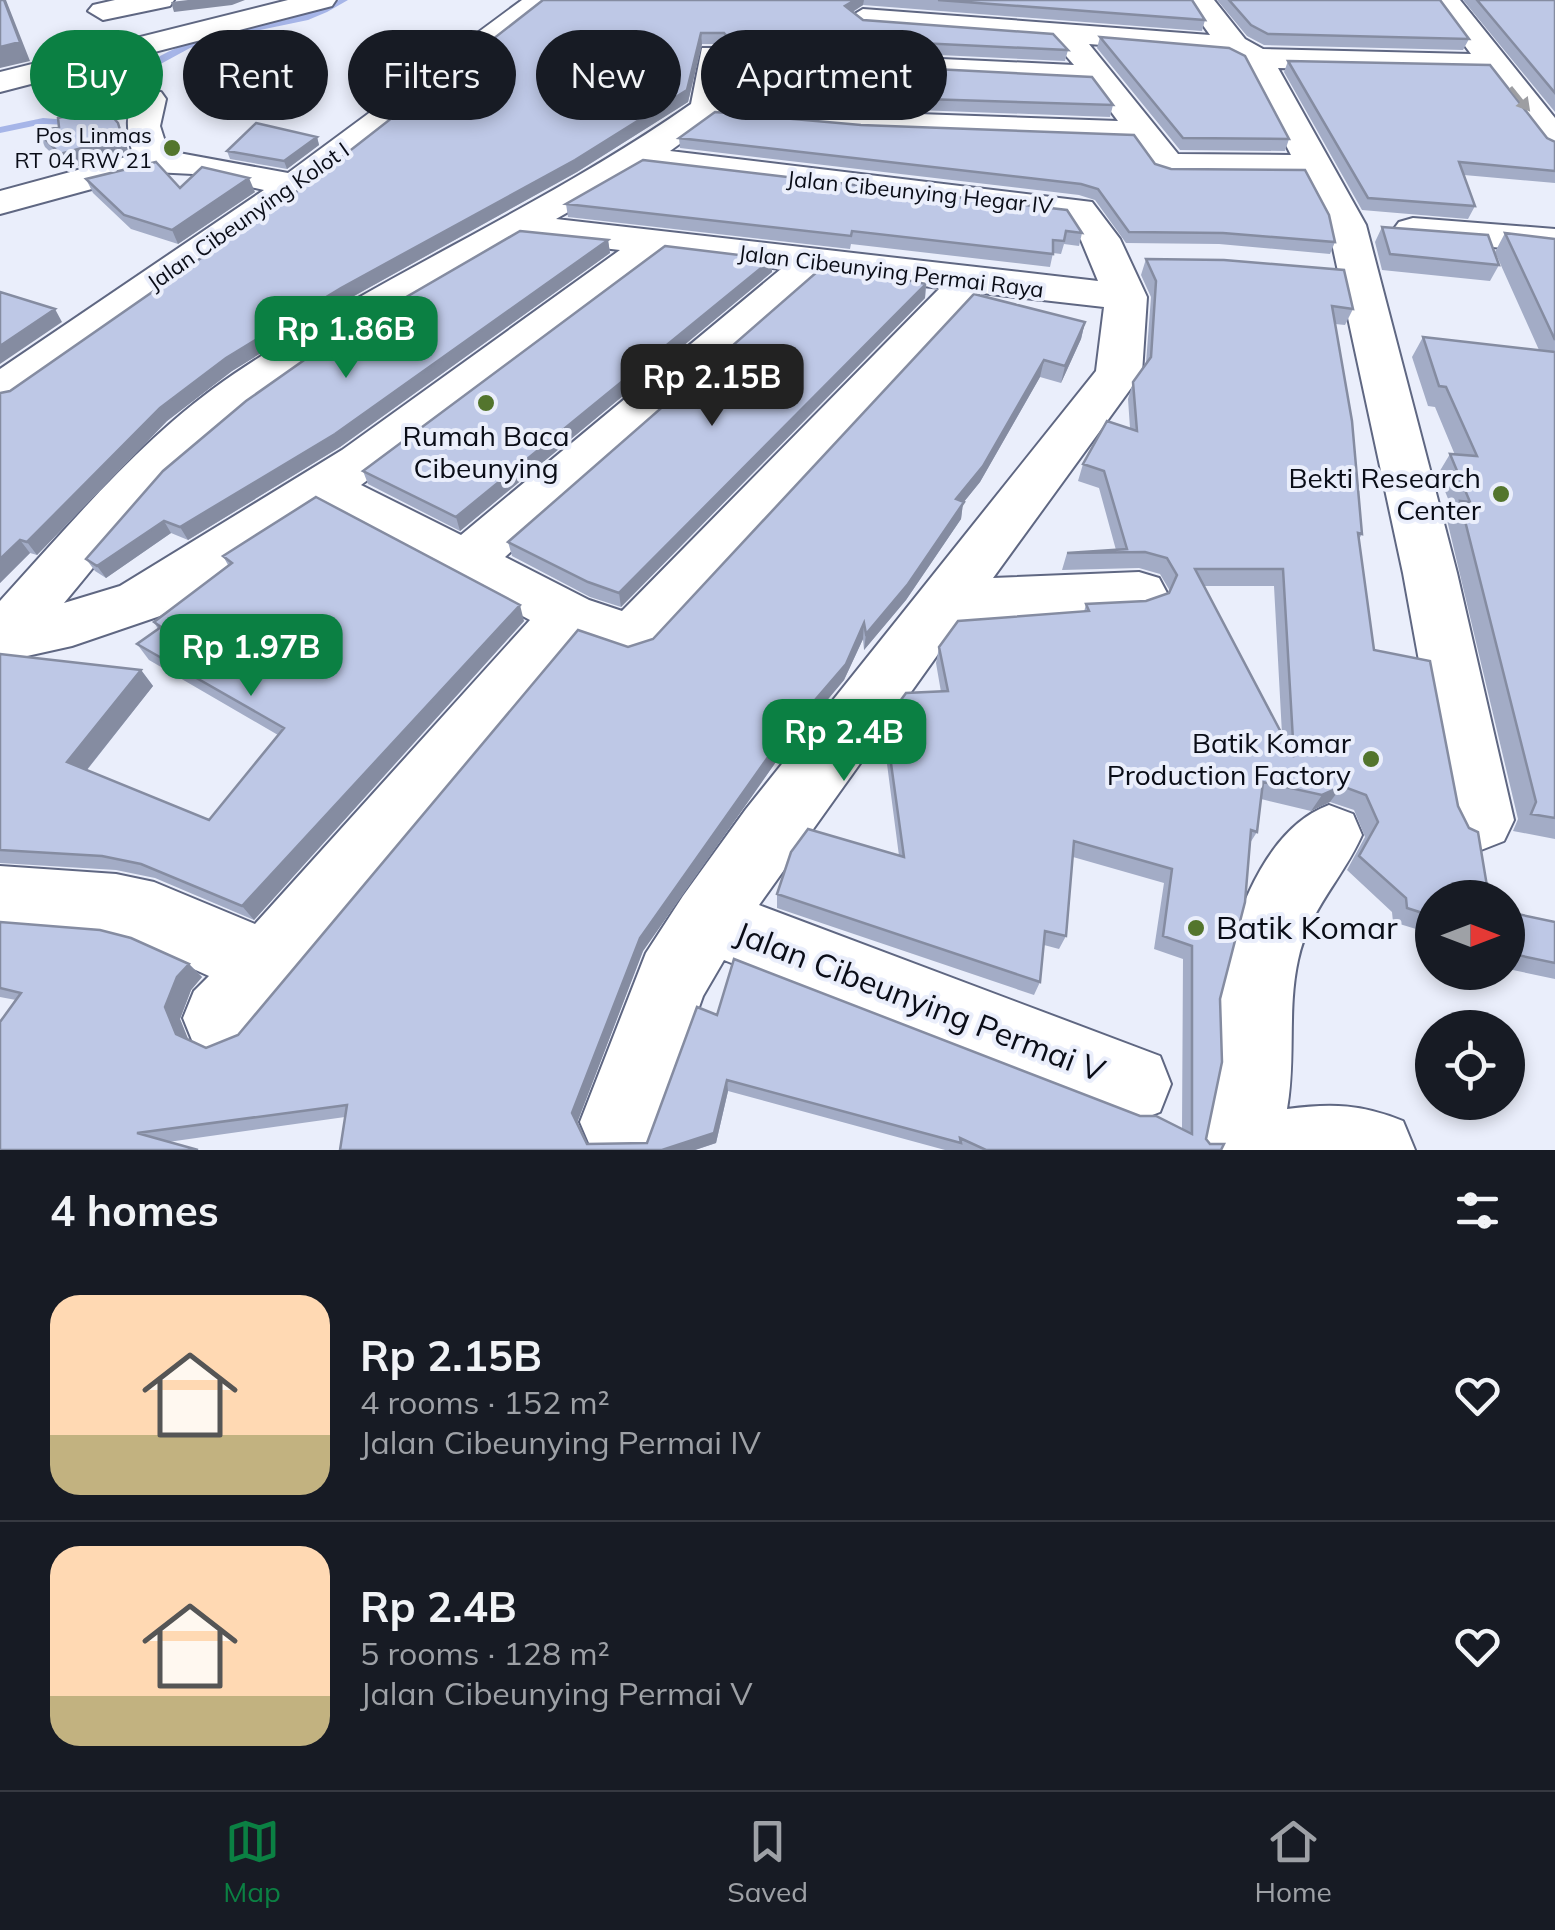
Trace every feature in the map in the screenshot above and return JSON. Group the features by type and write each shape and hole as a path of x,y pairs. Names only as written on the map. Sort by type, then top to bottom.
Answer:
{"street":[{"path":"163,41 322,0"},
{"name":"Jalan Cibeunying Kolot I","path":"0,392 295,186 540,0"},
{"path":"1199,0 1246,52 1348,224 1344,272 1481,820"},
{"path":"1446,0 1555,141"},
{"path":"102,11 151,1 159,30"},
{"path":"872,30 871,19 1061,32 1246,52 1492,64"},
{"path":"1061,32 1168,165 1315,166"},
{"path":"947,68 1100,76"},
{"path":"0,82 30,74"},
{"path":"0,639 150,470 248,386 385,300 637,158 701,112"},
{"path":"146,120 153,162"},
{"path":"849,120 1141,132"},
{"name":"Jalan Cibeunying Hegar IV","path":"637,158 1120,274"},
{"path":"0,202 153,162 193,163 295,186"},
{"path":"1348,224 1555,242"},
{"name":"Jalan Cibeunying Permai Raya","path":"514,226 1032,289 1120,274"},
{"path":"0,639 72,624 140,601 323,487 656,244"},
{"path":"465,562 815,261"},
{"name":"Jalan Cibeunying Permai V","path":"620,1122 672,979 708,920 1119,373 1120,274"},
{"path":"323,487 569,615 620,636 632,637 970,281"},
{"path":"944,601 1139,593"},
{"path":"221,1018 569,615"},
{"path":"1240,1150 1254,1075 1251,1018 1262,957 1291,883 1329,835"},
{"path":"0,899 116,906 170,923 267,964"},
{"name":"Jalan Cibeunying Permai V","path":"708,920 1132,1084"},
{"path":"1285,1150 1334,1143 1374,1150"}],"building":[{"path":"0,0 4,0 20,42 0,47"},
{"path":"543,0 855,0 845,6 863,20 1053,34 1068,50 947,44 947,30 701,30 687,90 681,94 681,30 536,30 536,120 639,120 575,160 341,288 226,358 160,408 27,542 20,540 0,559 0,393 10,391 306,185 389,120 516,120 516,30 505,30"},
{"path":"938,0 1192,0 1205,20"},
{"path":"1229,0 1440,0 1469,39 1268,34 1251,25"},
{"path":"1477,0 1555,0 1555,93"},
{"path":"1100,37 1229,48 1245,56 1289,139 1183,138"},
{"path":"1288,61 1490,65 1547,138 1555,142 1555,171 1459,162 1475,206 1368,198"},
{"path":"947,70 1092,77 1113,105 947,100"},
{"path":"58,120 115,120 122,137 60,154 38,132 59,127"},
{"path":"704,120 805,120 1134,135 1155,164 1171,169 1305,170 1329,215 1335,242 1223,233 1129,232 1098,189 1081,184 679,138"},
{"path":"256,123 317,137 284,161 227,151"},
{"path":"643,160 1067,210 1082,233 1066,231 1064,241 1053,240 1053,254 566,204"},
{"path":"156,162 180,188 202,167 249,178 172,230 124,215 86,179"},
{"path":"1382,227 1488,235 1499,265 1390,254"},
{"path":"520,231 608,240 335,434 180,527 164,521 97,566 86,559 163,471 246,401 334,339"},
{"path":"1505,233 1555,239 1555,340"},
{"path":"665,246 772,259 456,517 363,471"},
{"path":"1146,259 1224,260 1344,270 1353,309 1332,306 1352,421 1362,534 1358,533 1374,650 1430,661 1458,806 1469,828 1478,832 1486,880 1415,880 1415,911 1407,908 1406,898 1359,856 1378,822 1366,795 1342,786 1322,795 1263,782 1257,832 1251,830 1245,902 1220,999 1222,1062 1206,1139 1210,1144 1224,1144 1221,1150 986,1150 960,1138 961,1143 727,1080 714,1133 662,1150 340,1150 347,1105 137,1133 198,1150 0,1150 0,1022 21,993 0,988 0,922 100,930 131,938 189,964 177,977 165,1007 176,1034 206,1048 238,1035 578,630 628,647 653,639 974,294 1085,322 1065,366 1044,360 983,466 956,499 964,502 908,584 866,634 864,623 846,664 778,743 640,938 572,1113 587,1144 647,1143 697,1007 717,1015 734,959 1140,1116 1156,1116 1192,1134 1192,946 1163,936 1172,869 1074,841 1066,936 1045,931 1040,982 777,894 791,852 808,829 904,857 889,749 878,749 876,734 906,693 948,691 939,647 958,621 1089,611 1086,604 1146,601 1169,593 1177,575 1167,558 1145,552 1067,553 1127,549 1104,471 1083,464 1107,421 1137,431 1133,382 1151,357 1156,281","holes":["1195,569 1283,569 1294,757"]},
{"path":"826,264 926,284 619,593 508,542"},
{"path":"0,292 55,309 0,346"},
{"path":"1423,337 1555,352 1555,818 1531,814 1536,802 1460,501 1470,502 1450,454 1477,456 1446,387 1439,386"},
{"path":"316,497 520,605 242,906 141,864 102,856 0,850 0,654 141,670 67,762 209,820 284,728 137,644 161,627 154,622 232,563 223,556"},
{"path":"1525,916 1555,922 1555,963 1525,957"}],"waterway":[{"path":"0,130 43,121 70,123 171,53 207,39 286,24 344,0"}],"place":[{"name":"Pos Linmas RT 04 RW 21","path":"172,148"},
{"name":"Rumah Baca Cibeunying","path":"486,403"},
{"name":"Bekti Research Center","path":"1501,494"},
{"name":"Batik Komar Production Factory","path":"1371,759"},
{"name":"Batik Komar","path":"1196,928"}]}
